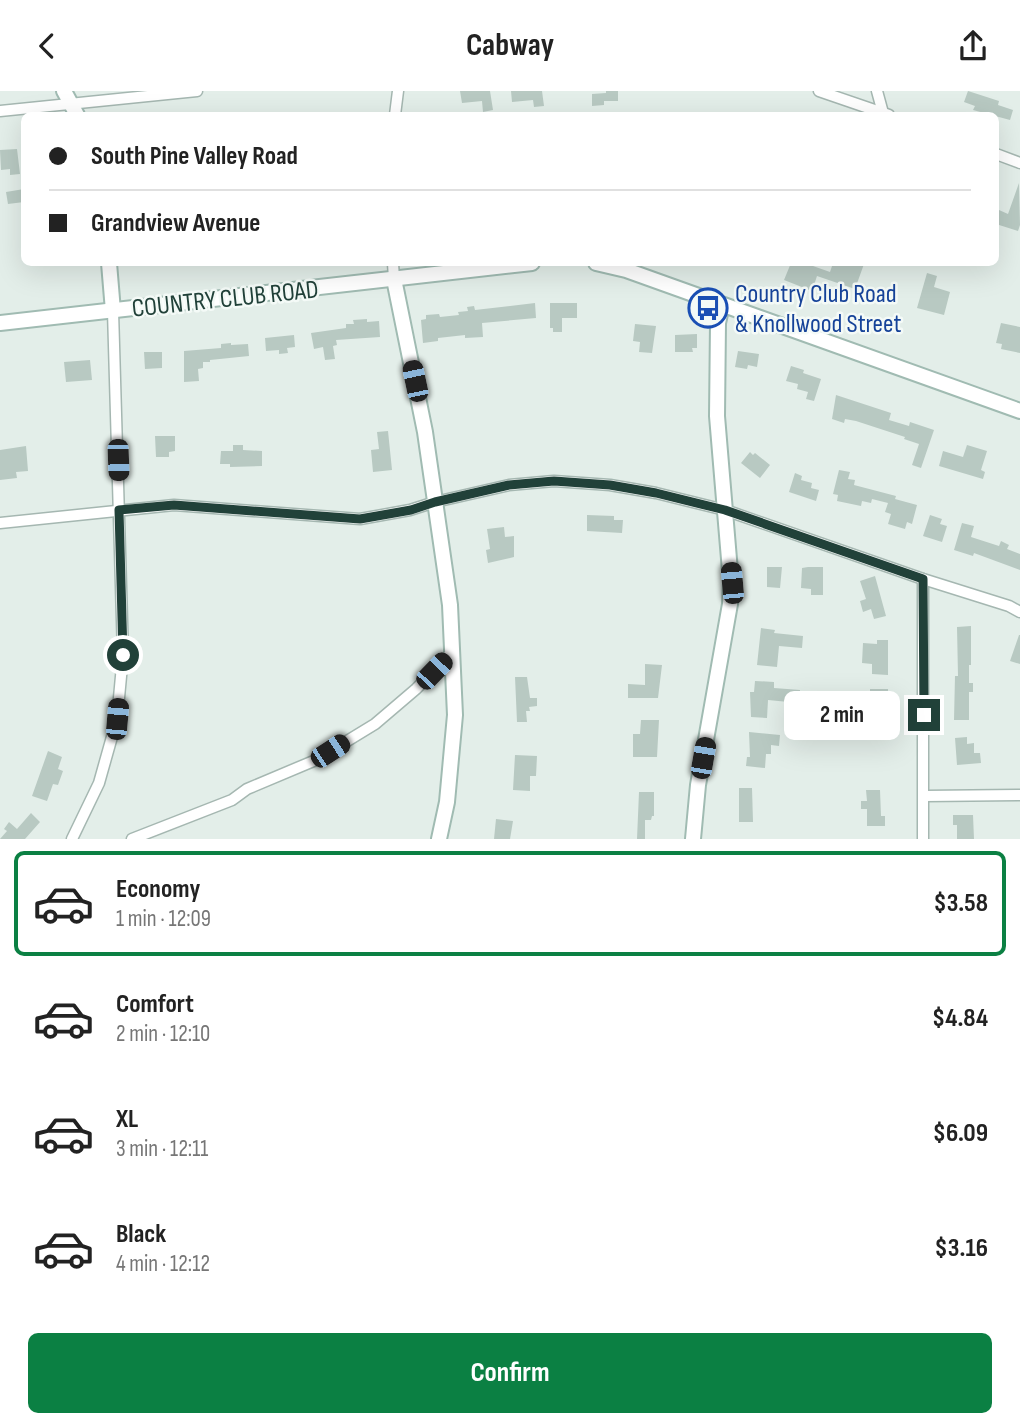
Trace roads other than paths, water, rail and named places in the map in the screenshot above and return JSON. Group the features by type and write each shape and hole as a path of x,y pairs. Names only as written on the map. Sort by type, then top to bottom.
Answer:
{"main road":[{"path":"64,91 75,110"},
{"path":"109,266 113,311"},
{"name":"COUNTRY CLUB ROAD","path":"0,323 506,266"},
{"path":"609,266 1020,411"},
{"path":"394,279 425,432 450,605 455,715 447,802 439,839"},
{"path":"693,839 698,785 732,583 717,416 718,323 722,305"}],"street":[{"path":"0,111 75,110 197,91"},
{"path":"395,112 398,91"},
{"path":"819,91 880,112"},
{"path":"877,91 885,112"},
{"path":"999,155 1020,163"},
{"path":"393,266 394,279"},
{"path":"72,839 99,782 117,719 123,655 113,311"},
{"path":"0,523 185,506 360,519 411,510 509,485 554,481 610,485 725,510 1020,612"},
{"path":"923,579 923,839"},
{"path":"132,839 232,800 247,789 316,760 374,724 403,697 416,689 451,653"},
{"path":"925,796 1020,795"}],"place":[{"name":"Country Club Road & Knollwood Street","path":"708,308"}]}
